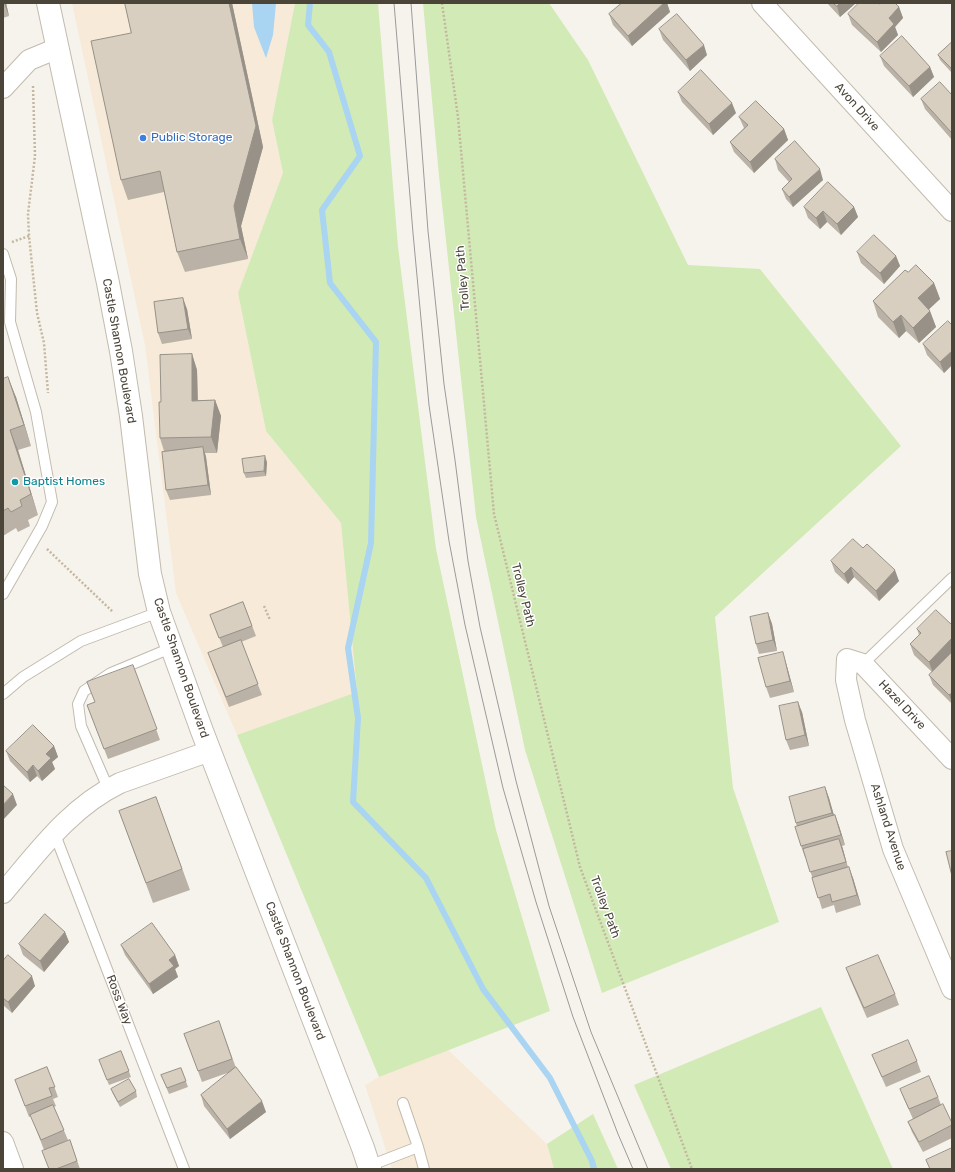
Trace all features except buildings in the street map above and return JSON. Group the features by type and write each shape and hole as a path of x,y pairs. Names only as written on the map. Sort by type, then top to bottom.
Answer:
{"street":[{"name":"Castle Shannon Boulevard","path":"48,3 108,283 121,351 131,416 150,574 159,612 171,648 369,1168"},
{"name":"Avon Drive","path":"762,3 952,211"},
{"path":"3,88 29,60 58,48"},
{"name":"Hazel Drive","path":"855,662 952,759"},
{"name":"Ashland Avenue","path":"855,662 846,680 855,720 893,849 952,989"},
{"path":"3,893 54,832 84,804 108,788 210,751"},
{"path":"3,1142 13,1169"}],"lane":[{"path":"3,254 11,279 10,322 36,412 52,502 42,526 3,594"},
{"path":"855,662 952,578"},
{"path":"3,694 23,677 81,642 159,612"},
{"path":"108,788 81,726 78,704 84,691 112,673 171,648"},
{"name":"Ross Way","path":"54,832 184,1169"},
{"path":"403,1103 424,1169"},
{"path":"369,1168 418,1147"}],"path":[{"name":"Trolley Path","path":"442,3 458,117 494,514 580,867 692,1169"},
{"path":"33,92 35,156 28,214 29,236 37,313 44,343 49,404 47,409 36,412"},
{"path":"9,243 29,236"},
{"path":"42,526 55,540 47,549 113,612 119,610"},
{"path":"264,606 270,620"}],"shaded area":[{"path":"72,3 295,3 272,120 283,173 238,293 266,431 341,523 357,692 237,735 176,593 145,345"},
{"path":"448,1050 547,1144 554,1169 392,1169 365,1085 379,1077"}],"green space":[{"path":"295,3 378,3 398,247 436,549 496,830 550,1011 379,1077 237,735 357,692 341,523 266,431 238,293 283,173 272,120"},
{"path":"423,3 549,3 588,60 688,265 760,269 901,446 715,617 733,788 779,922 602,993 525,750 476,517 439,176"},
{"path":"821,1007 893,1169 671,1169 634,1085"},
{"path":"593,1114 618,1169 554,1169 547,1144"}],"water":[{"path":"252,3 276,3 273,35 266,58 254,27"}],"waterway":[{"path":"310,3 308,25 329,52 360,156 322,210 330,283 376,342 371,543 348,648 358,718 353,802 426,878 483,989 550,1078 592,1161 594,1169"}],"tram line":[{"path":"394,3 429,405 449,541 465,625 503,788 536,902 573,1017 633,1169"},
{"path":"411,3 428,231 444,384 468,561 480,627 516,781 549,906 591,1032 648,1169"}],"place":[{"name":"Public Storage","path":"143,138"},
{"name":"Baptist Homes","path":"15,482"}]}
